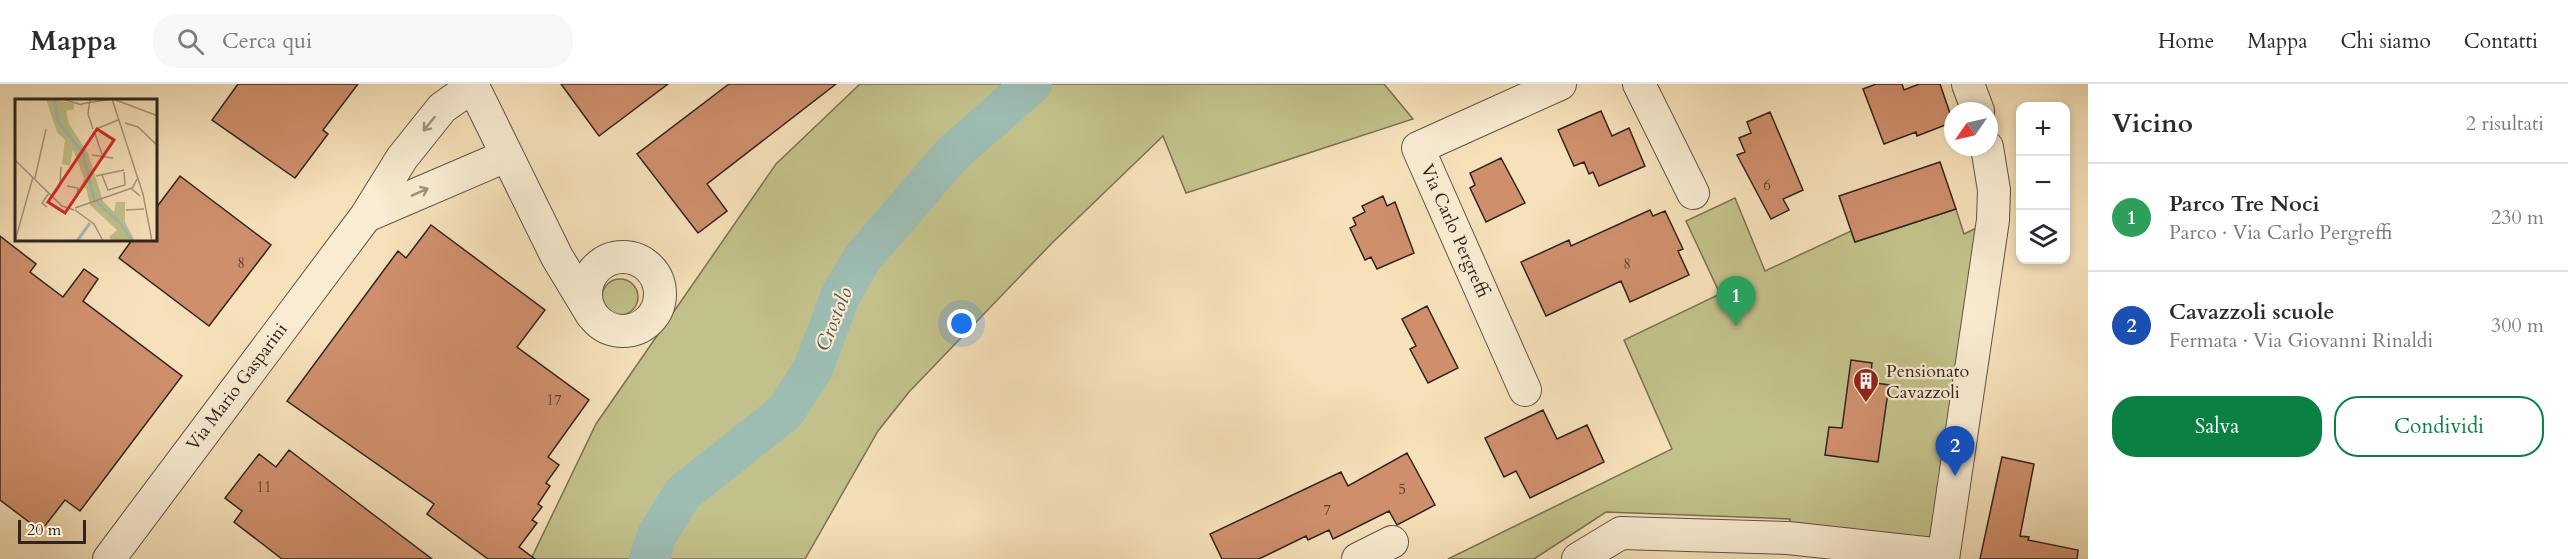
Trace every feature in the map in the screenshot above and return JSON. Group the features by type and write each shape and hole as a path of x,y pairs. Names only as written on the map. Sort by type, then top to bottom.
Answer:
{"street":[{"name":"Via Carlo Pergreffi","path":"1525,390 1418,148 1560,84"},
{"path":"1639,84 1694,193"},
{"path":"1968,84 1975,102"},
{"name":"Via Mario Gasparini","path":"109,559 366,216 402,158 442,108 472,85 557,257 592,315 600,324 612,330 624,332 636,330 656,313 661,289 657,277 649,266 626,257 613,258 602,263 579,265 557,257"},
{"name":"Via Mario Gasparini","path":"366,216 506,156"},
{"path":"1578,559 1621,533 1799,549 1943,557 1993,220 1994,190 1988,156"},
{"path":"592,315 585,293 593,271 602,263"},
{"path":"1358,559 1392,542"}],"shaded area":[{"path":"860,84 1384,84 1413,119 1186,193 1163,136 1053,242 909,392 878,431 805,559 531,559 596,424 776,164"},
{"path":"1735,198 1765,271 1851,231 1855,242 1956,209 1964,234 1993,220 1943,555 1788,538 1790,519 1606,512 1534,559 1448,559 1672,449 1624,340 1720,294 1686,221"},
{"path":"620,279 633,284 638,297 633,310 620,315 607,310 602,297 607,284"}],"building":[{"path":"238,84 358,84 323,130 328,134 295,178 212,120"},
{"path":"561,84 668,84 599,136"},
{"path":"729,84 836,84 707,184 727,211 698,233 637,154"},
{"path":"1876,84 1902,84 1904,90 1919,84 1940,84 1946,102 1944,102 1944,126 1917,136 1916,132 1884,144 1863,89"},
{"path":"1601,111 1612,136 1629,128 1645,166 1599,186 1593,172 1589,174 1584,162 1574,166 1558,130"},
{"path":"1770,112 1803,190 1783,199 1789,210 1771,219 1737,155 1745,152 1739,138 1751,133 1747,122"},
{"path":"1501,158 1525,203 1486,222 1470,188 1475,185 1470,173"},
{"path":"1940,162 1956,209 1855,242 1839,196"},
{"path":"180,176 271,245 209,326 119,258 131,242 158,242 158,205"},
{"path":"1383,196 1387,206 1395,202 1414,253 1377,269 1371,257 1365,260 1350,228 1356,225 1353,218 1365,212 1362,206"},
{"path":"1650,210 1653,216 1665,211 1683,249 1678,251 1689,275 1630,302 1621,281 1546,316 1521,262 1569,240 1571,246"},
{"path":"431,225 545,310 517,347 589,400 548,457 559,465 546,483 550,486 538,504 542,507 532,520 537,523 519,547 535,559 488,559 427,514 434,504 287,401 398,251 406,258"},
{"path":"0,236 36,264 30,272 63,297 84,269 98,279 83,301 182,376 80,511 65,500 41,531 0,500"},
{"path":"1427,306 1458,368 1428,383 1410,349 1416,346 1402,319"},
{"name":"Pensionato Cavazzoli","path":"1851,360 1872,363 1870,382 1889,385 1878,462 1825,455 1829,427 1842,428"},
{"path":"1543,410 1557,439 1587,425 1604,462 1530,498 1516,471 1504,477 1485,438"},
{"path":"289,450 432,559 282,559 234,522 242,511 225,498 259,454 276,467"},
{"path":"1407,453 1435,505 1397,525 1389,511 1333,539 1329,530 1308,540 1306,536 1259,559 1222,559 1210,534 1341,472 1348,486"},
{"path":"2002,457 2034,464 2020,536 2029,537 2028,540 2078,550 2077,559 1980,559"}],"waterway":[{"name":"Crostolo","path":"649,559 657,535 683,493 785,412 813,369 841,294 864,256 953,153 1032,84"}],"place":[{"name":"Parco Tre Noci","path":"1736,326"},
{"name":"Pensionato Cavazzoli","path":"1866,404"},
{"name":"Cavazzoli scuole","path":"1955,476"}]}
